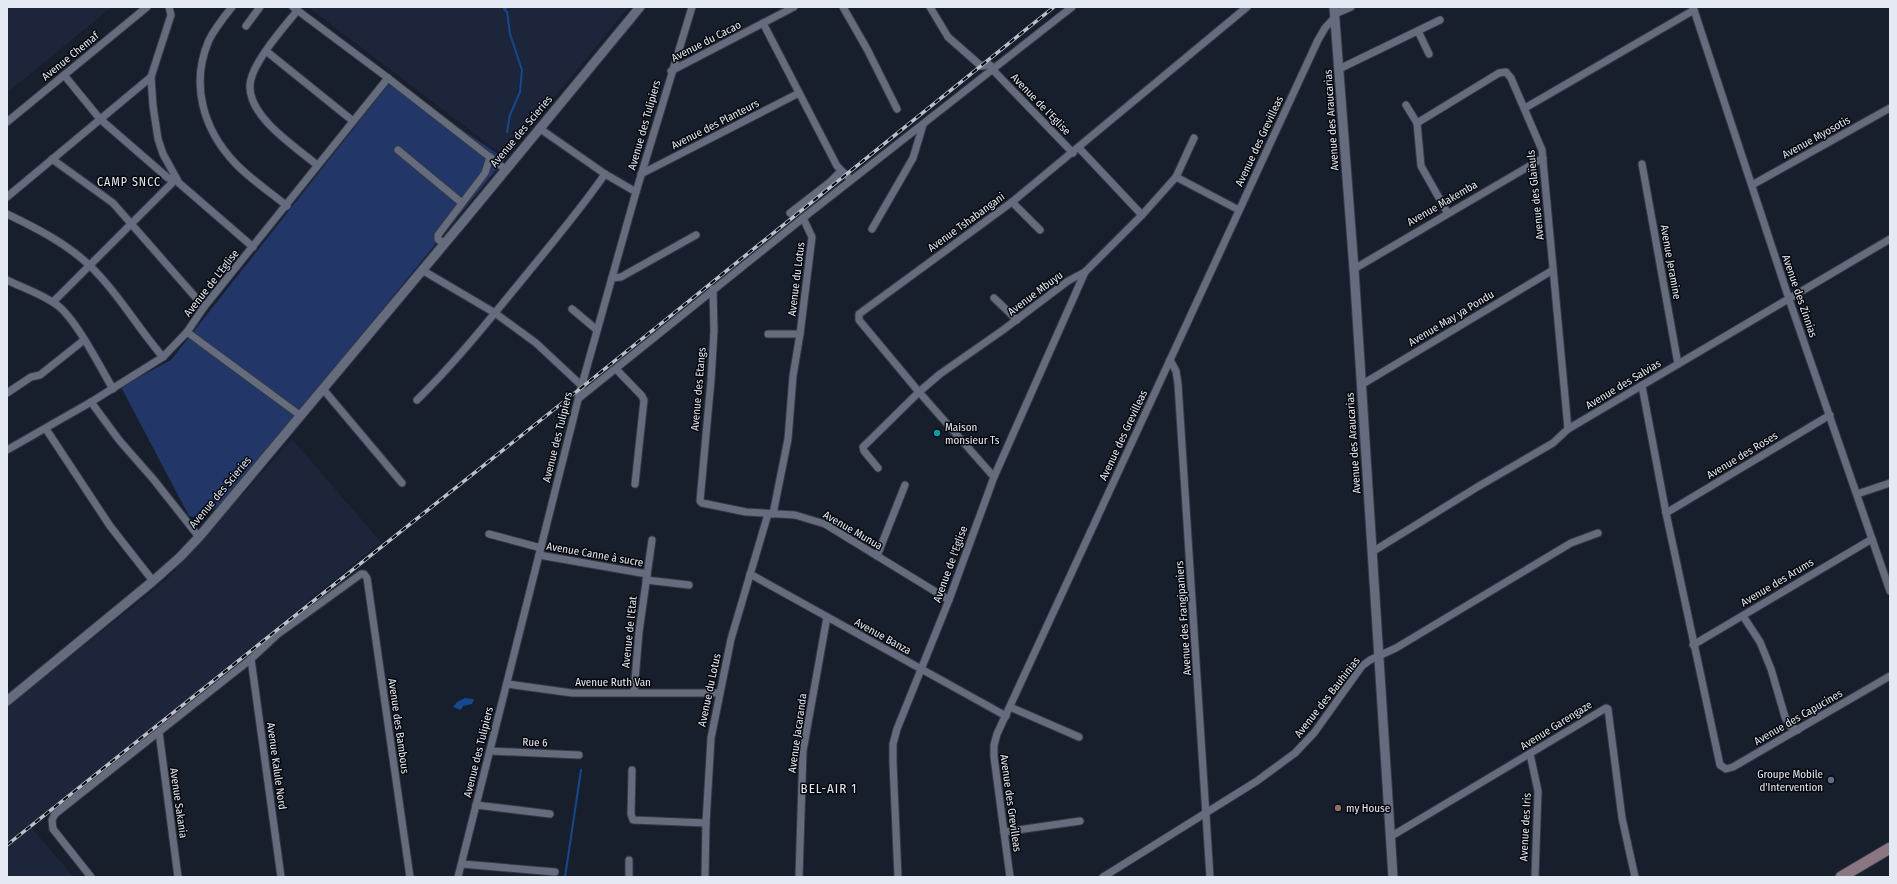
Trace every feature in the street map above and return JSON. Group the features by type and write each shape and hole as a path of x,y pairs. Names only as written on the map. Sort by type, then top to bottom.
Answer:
{"main road":[{"path":"1842,877 1890,848"}],"street":[{"name":"Avenue Chemaf","path":"7,122 148,7"},
{"path":"169,7 171,15 151,77 153,106 158,139 176,179 183,187 253,247"},
{"path":"232,7 209,40 202,61 199,88 203,111 217,140 236,164 287,206"},
{"path":"246,26 260,7"},
{"name":"Avenue des Scieries","path":"7,700 154,581 180,557 301,416 640,7"},
{"name":"Avenue des Tulipiers","path":"458,877 597,330 671,71 692,7"},
{"name":"Avenue du Cacao","path":"671,71 794,7"},
{"path":"843,7 867,49 897,109"},
{"name":"Avenue de l'Eglise","path":"930,7 948,37 955,45 981,66 990,65 993,70 1142,215"},
{"path":"579,398 713,289 1072,7"},
{"name":"Avenue Tshabangani","path":"994,477 919,392 859,320 859,314 1012,202 1076,151 1247,7"},
{"path":"1335,13 1351,7"},
{"path":"317,165 279,133 255,107 251,94 251,80 266,51 295,9 388,78 505,169"},
{"path":"1525,108 1693,9"},
{"name":"Avenue des Zinnias","path":"1693,9 1789,299 1890,590"},
{"name":"Avenue des Araucarias","path":"1335,13 1354,269 1393,877"},
{"name":"Avenue des Grevilleas","path":"1010,877 993,751 995,739 1318,40 1335,13"},
{"path":"1339,68 1440,20"},
{"path":"763,23 817,130 841,171 851,180"},
{"path":"1418,31 1429,54"},
{"path":"266,51 353,121"},
{"name":"Avenue des Glaïeuls","path":"1417,123 1502,72 1506,72 1509,75 1541,144 1568,429"},
{"path":"64,75 100,119 168,178 176,179"},
{"path":"7,197 151,77"},
{"name":"Avenue de L'Eglise","path":"7,450 46,429 163,357 187,332 204,307 287,206 317,165 388,78"},
{"name":"Avenue des Planteurs","path":"641,174 799,93"},
{"path":"1406,104 1417,123 1421,166 1447,212"},
{"name":"Avenue Myosotis","path":"1752,185 1890,108"},
{"path":"872,229 913,158 923,124"},
{"path":"539,128 605,174 636,192"},
{"name":"Avenue Mbuyu","path":"878,468 864,451 863,447 919,392 945,370 1017,320 1068,281 1085,272 1142,215 1176,176 1194,138"},
{"path":"398,150 462,203"},
{"path":"444,244 438,239 438,235 485,173 490,157"},
{"name":"Avenue Makemba","path":"1354,269 1447,212 1543,158"},
{"path":"52,160 106,198 132,223 204,307"},
{"name":"Avenue Jeramine","path":"1642,164 1678,364"},
{"path":"790,213 830,182 841,171"},
{"path":"417,400 433,384 495,313 586,203 605,174"},
{"path":"1176,176 1239,210"},
{"path":"53,302 176,179"},
{"path":"1012,202 1040,230"},
{"path":"7,214 49,235 89,265 116,296 163,357"},
{"name":"Avenue du Lotus","path":"705,877 710,746 731,639 750,574 771,514 788,439 793,376 800,334 812,237 803,218"},
{"path":"612,278 621,277 696,235"},
{"name":"Avenue des Salvias","path":"1372,552 1479,486 1553,444 1568,429 1890,239"},
{"path":"422,270 495,313 536,343 582,386"},
{"name":"Avenue May ya Pondu","path":"1361,385 1553,270"},
{"name":"Avenue de l'Eglise","path":"898,877 893,744 897,729 949,600 994,477 1085,272"},
{"path":"7,280 53,302 66,313 113,389"},
{"name":"Avenue des Etangs","path":"700,491 711,380 714,331 713,289"},
{"path":"994,298 1017,320"},
{"path":"572,309 597,330"},
{"path":"187,332 301,416"},
{"path":"768,334 800,334"},
{"path":"7,393 30,377 40,376 84,340"},
{"name":"Avenue des Frangipaniers","path":"1170,360 1176,371 1178,384 1207,811 1210,877"},
{"path":"616,369 644,400 635,484"},
{"path":"1642,386 1693,645"},
{"path":"323,389 402,483"},
{"path":"91,402 119,440 154,480 198,537"},
{"name":"Avenue des Roses","path":"1666,513 1830,415"},
{"path":"46,429 110,526 154,581"},
{"path":"1857,494 1890,483"},
{"path":"877,556 905,485"},
{"name":"Avenue Munua","path":"700,491 699,497 702,503 746,512 795,515 824,524 949,600"},
{"name":"Avenue des Bauhinias","path":"1103,877 1257,781 1296,753 1314,733 1362,666 1370,660 1396,648 1571,543 1598,533"},
{"name":"Avenue Canne à sucre","path":"489,534 540,552 647,577 689,585"},
{"name":"Avenue des Arums","path":"1693,645 1872,539"},
{"name":"Avenue de l'Etat","path":"634,692 639,632 652,540"},
{"name":"Avenue des Bambous","path":"251,658 278,634 361,574 364,574 367,578 410,877"},
{"name":"Avenue Banza","path":"750,574 1006,716"},
{"path":"1743,616 1760,642 1771,669 1785,717 1790,726 1798,730"},
{"name":"Avenue Jacaranda","path":"799,877 803,751 827,617"},
{"name":"Avenue des Capucines","path":"1693,645 1718,762 1723,768 1733,768 1890,676"},
{"path":"91,877 53,829 52,820 55,814 251,658"},
{"name":"Avenue Kalule Nord","path":"251,658 281,877"},
{"name":"Avenue Ruth Van","path":"507,684 572,693 634,692 720,694"},
{"path":"1010,707 1079,737"},
{"name":"Avenue Garengaze","path":"1390,838 1603,709 1608,709 1622,818 1635,877"},
{"name":"Avenue Sakania","path":"159,732 178,877"},
{"name":"Rue 6","path":"490,751 579,755"},
{"name":"Avenue des Iris","path":"1530,754 1538,790 1535,877"},
{"path":"632,770 631,814 633,820 706,824"},
{"path":"476,805 550,814"},
{"path":"1004,832 1080,821"},
{"path":"628,860 629,877"},
{"path":"462,864 555,872"}],"shaded area":[{"path":"7,7 112,7 7,93"},
{"path":"308,7 629,7 505,157"},
{"path":"391,81 505,159 226,501 200,518 189,516 121,387 171,360"},
{"path":"292,439 381,542 31,827 74,877 7,877 7,707 165,581"},
{"path":"465,698 474,699 472,704 463,706 461,710 453,707 457,702"}],"waterway":[{"path":"507,132 510,115 520,92 522,70 510,34 507,12 504,9 508,7"},
{"path":"565,877 581,770"}],"railway":[{"path":"7,845 581,388 1054,7"}],"place":[{"name":"Maison monsieur Ts","path":"937,433"},
{"name":"Groupe Mobile d'Intervention","path":"1831,780"},
{"name":"my House","path":"1338,808"}],"district":[{"name":"CAMP SNCC","path":"129,182"},
{"name":"BEL-AIR 1","path":"829,788"}]}
